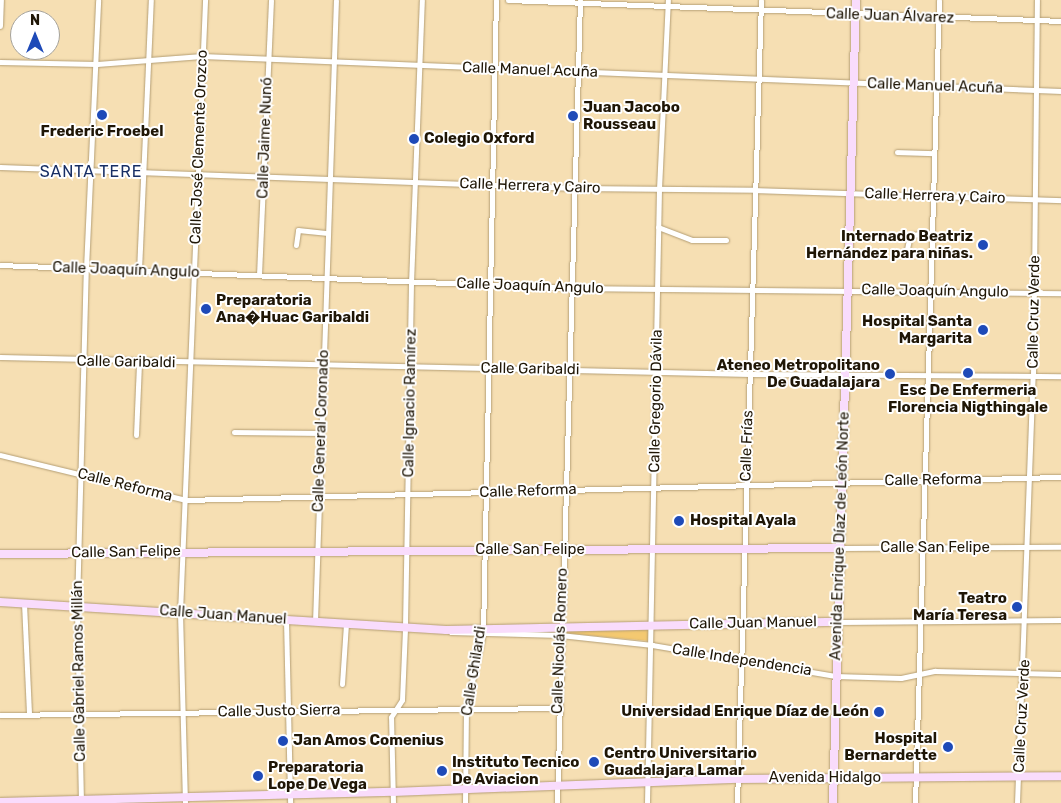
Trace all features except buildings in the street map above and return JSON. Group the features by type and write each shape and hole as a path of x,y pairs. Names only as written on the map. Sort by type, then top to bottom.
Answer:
{"main road":[{"name":"Avenida Enrique Díaz de León Norte","path":"833,803 835,676 841,548 856,0"},
{"name":"Calle San Felipe","path":"0,554 841,548"},
{"name":"Calle Juan Manuel","path":"0,602 446,630 652,624 838,622"},
{"name":"Avenida Hidalgo","path":"185,800 290,799 393,792 648,784 738,779 1061,776"},
{"path":"0,802 185,800"}],"street":[{"path":"0,26 1,0"},
{"name":"Calle Gabriel Ramos Millán","path":"81,801 77,606 86,268 98,0"},
{"path":"139,271 151,0"},
{"name":"Calle José Clemente Orozco","path":"185,800 180,612 185,552 205,0"},
{"name":"Calle Jaime Nunó","path":"259,275 270,0"},
{"name":"Calle General Coronado","path":"315,622 336,0"},
{"name":"Calle Ignacio Ramírez","path":"394,803 392,718 402,700 407,550 411,283 422,0"},
{"name":"Calle Ghilardi","path":"465,803 466,708 483,630 489,368 488,285 496,0"},
{"name":"Calle Juan Álvarez","path":"508,0 855,15 1061,21"},
{"name":"Calle Gregorio Dávila","path":"647,803 654,549 658,227 668,0"},
{"name":"Calle Frías","path":"738,803 761,0"},
{"path":"915,803 939,0"},
{"name":"Calle Cruz Verde","path":"1018,803 1025,674 1035,292 1037,0"},
{"name":"Calle Nicolás Romero","path":"557,803 560,626 576,188 580,2"},
{"name":"Calle Manuel Acuña","path":"0,62 96,64 202,56 1061,92"},
{"path":"897,152 933,153"},
{"name":"Calle Herrera y Cairo","path":"0,167 198,173 492,186 755,190 1061,200"},
{"path":"658,227 692,240 726,240"},
{"path":"296,245 298,230 328,233"},
{"path":"907,249 910,235 931,233"},
{"name":"Calle Joaquín Angulo","path":"0,265 572,288 1061,292"},
{"name":"Calle Garibaldi","path":"0,357 139,363 750,374 1061,376"},
{"path":"136,435 139,363"},
{"path":"234,432 320,433"},
{"name":"Calle Reforma","path":"0,455 186,500 1061,477"},
{"name":"Calle San Felipe","path":"841,548 1061,547"},
{"path":"24,603 29,715"},
{"path":"286,620 290,799"},
{"name":"Calle Juan Manuel","path":"838,622 1061,620"},
{"path":"342,684 346,624"},
{"name":"Calle Independencia","path":"483,630 652,645 835,676 918,676 935,671 1061,674"},
{"name":"Calle Justo Sierra","path":"0,715 558,708"}],"shaded area":[{"path":"650,629 649,641 565,633 565,630"}],"place":[{"name":"Frederic Froebel","path":"102,115"},
{"name":"Juan Jacobo Rousseau","path":"573,116"},
{"name":"Colegio Oxford","path":"414,139"},
{"name":"Internado Beatriz Hernández para niñas.","path":"983,245"},
{"name":"Preparatoria Ana�Huac Garibaldi","path":"206,309"},
{"name":"Hospital Santa Margarita","path":"983,330"},
{"name":"Esc De Enfermeria Florencia Nigthingale","path":"968,373"},
{"name":"Ateneo Metropolitano De Guadalajara","path":"890,374"},
{"name":"Hospital Ayala","path":"679,521"},
{"name":"Teatro María Teresa","path":"1017,607"},
{"name":"Universidad Enrique Díaz de León","path":"879,712"},
{"name":"Jan Amos Comenius","path":"283,741"},
{"name":"Hospital Bernardette","path":"948,747"},
{"name":"Centro Universitario Guadalajara Lamar","path":"594,762"},
{"name":"Instituto Tecnico De Aviacion","path":"442,771"},
{"name":"Preparatoria Lope De Vega","path":"258,776"}],"district":[{"name":"SANTA TERE","path":"91,172"}]}
